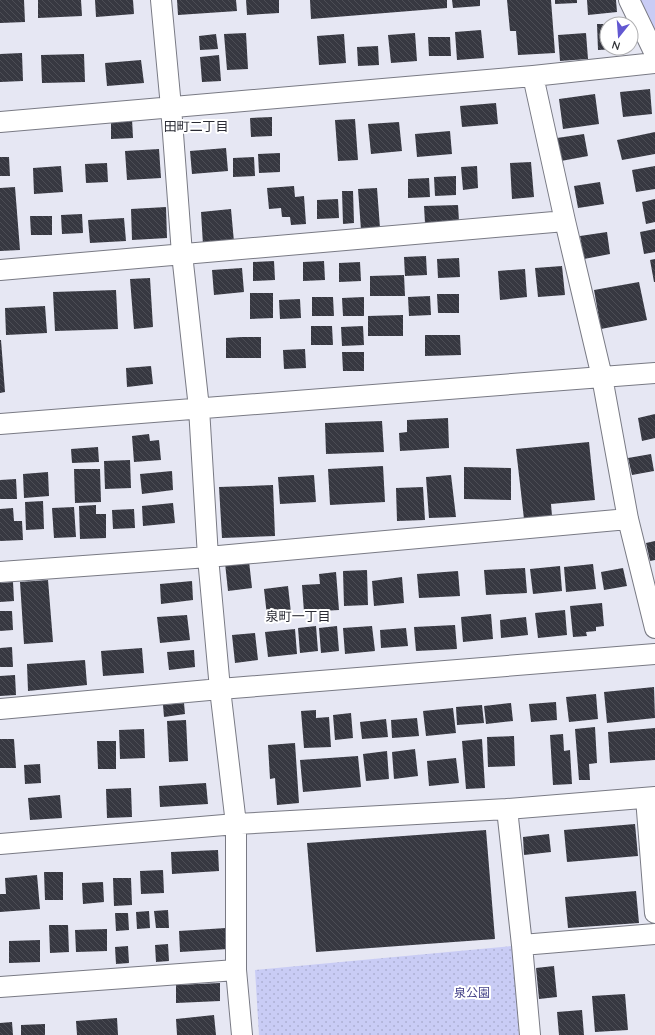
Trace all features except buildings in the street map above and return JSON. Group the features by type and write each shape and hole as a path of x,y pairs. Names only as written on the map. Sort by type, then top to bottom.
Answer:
{"street":[{"path":"161,0 182,254 199,408 208,557 220,689 236,824 236,970 242,1035"},
{"path":"629,0 655,54"},
{"path":"0,122 533,76 655,63"},
{"path":"533,76 565,221 602,377 628,519 655,628"},
{"path":"0,270 565,221"},
{"path":"0,424 655,372"},
{"path":"0,572 208,557 628,519"},
{"path":"0,710 220,689 655,654"},
{"path":"0,844 236,824 507,809 651,798 655,913"},
{"path":"507,809 530,1035"},
{"path":"522,945 655,934"},
{"path":"0,987 236,970"}],"green space":[{"path":"629,0 655,0 655,54 639,21 639,16 637,16"},
{"name":"泉公園","path":"512,946 519,1035 259,1035 255,970"}],"district":[{"name":"田町二丁目","path":"196,126"},
{"name":"泉町一丁目","path":"298,616"}]}
